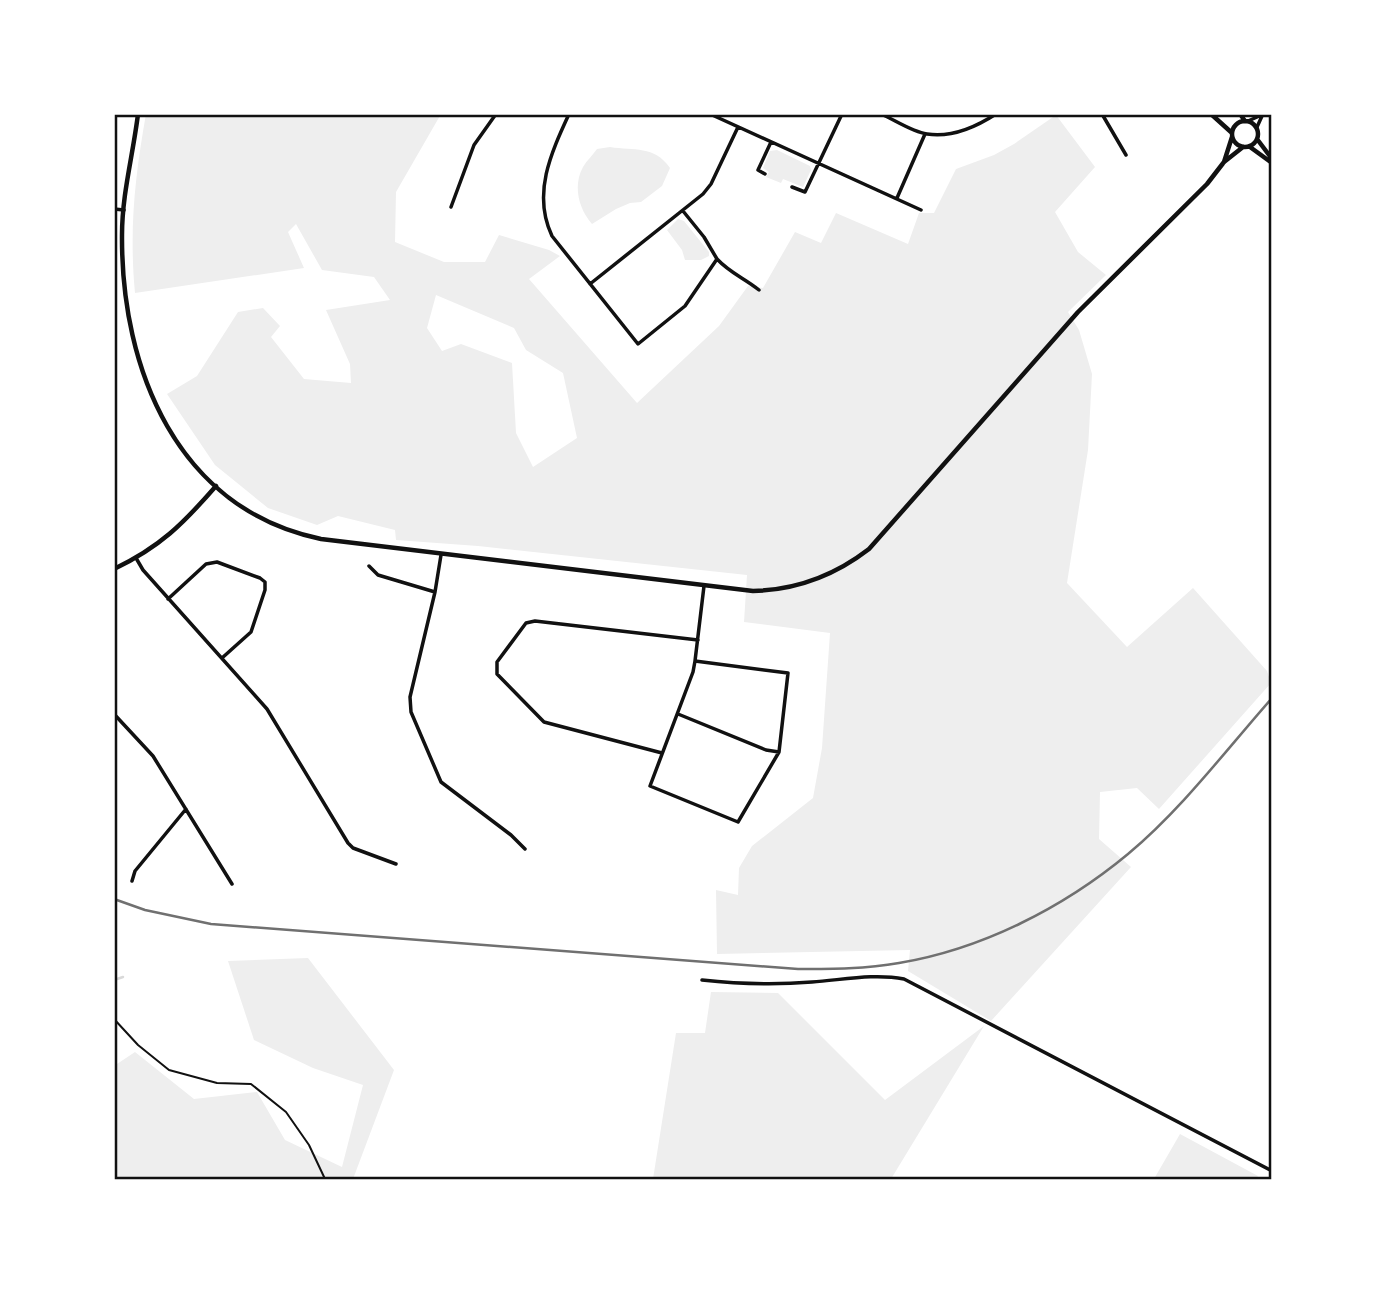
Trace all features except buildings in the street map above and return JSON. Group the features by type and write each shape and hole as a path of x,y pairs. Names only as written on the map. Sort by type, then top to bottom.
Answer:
{"main road":[{"path":"138,114 124,210 123,261 131,327 158,412 182,450 216,486 250,513 302,535 441,555 753,591 798,586 835,572 869,549 1078,312 1208,184 1224,162 1236,124 1246,121"},
{"path":"1211,114 1232,135 1236,143 1272,161"},
{"path":"1240,114 1256,127 1257,139 1272,161"},
{"path":"1224,162 1257,139"},
{"path":"114,569 136,558 172,533 216,486"}],"street":[{"path":"451,207 474,145 496,114"},
{"path":"569,114 542,185 547,227 638,344 685,306 717,259"},
{"path":"710,114 921,210"},
{"path":"792,187 805,192 842,114"},
{"path":"881,114 926,134 959,132 979,125 996,114"},
{"path":"1102,114 1126,155"},
{"path":"1246,121 1264,114"},
{"path":"1256,127 1264,114"},
{"path":"590,284 682,211 711,184 738,127"},
{"path":"897,198 926,134"},
{"path":"765,174 758,170 771,142"},
{"path":"114,209 124,210"},
{"path":"682,211 704,237 717,259 736,277 746,279 759,290"},
{"path":"441,555 410,697 411,712 441,782 511,835 525,849"},
{"path":"136,558 168,599 267,709 348,844 396,864"},
{"path":"168,599 206,564 217,562 265,582 265,590 251,632 222,658"},
{"path":"369,566 378,575 435,592"},
{"path":"695,661 788,673 779,752 738,822 650,786 693,672 704,586"},
{"path":"662,753 544,722 497,674 497,662 526,624 535,621 698,640"},
{"path":"678,713 766,750 779,752"},
{"path":"114,714 153,756 232,884"},
{"path":"132,881 135,872 186,809"},
{"path":"702,980 742,984 810,983 875,977 904,979 1272,1171"}],"path":[{"path":"114,1019 138,1045 169,1070 216,1083 250,1084 286,1112 309,1145 324,1179"}],"shaded area":[{"path":"146,114 441,114 396,192 395,242 444,262 485,262 499,235 560,256 529,279 637,403 719,326 748,286 763,288 795,232 821,243 836,213 908,244 919,213 934,213 956,169 994,155 1056,115 1095,167 1055,212 1078,252 1106,275 1068,312 1079,330 1092,374 1088,450 1067,583 1127,647 1193,588 1267,671 1271,683 1159,809 1137,788 1100,792 1099,839 1131,867 991,1021 908,971 910,950 717,954 716,890 738,895 739,868 752,846 813,798 822,748 830,633 744,622 747,575 478,546 396,540 395,530 338,516 317,525 268,508 215,465 167,394 197,376 238,312 263,308 280,326 271,337 304,379 351,383 350,364 326,310 390,300 374,277 322,270 296,224 288,232 304,268 135,293 133,225 136,181","holes":["436,295 514,328 526,350 563,373 577,438 533,467 516,433 512,363 461,344 442,351 427,328"]},
{"path":"610,147 650,152 670,168 662,186 641,202 616,209 592,224 580,204 578,181 583,167 597,149"},
{"path":"777,150 810,166 811,170 803,187 783,179 781,183 766,177 769,172 763,168 770,151"},
{"path":"678,219 684,221 709,252 709,256 701,260 685,260 682,250 667,230"},
{"path":"308,958 394,1070 353,1179 114,1179 114,1066 135,1052 194,1099 257,1092 285,1140 342,1167 363,1085 313,1068 254,1040 228,961"},
{"path":"711,992 778,993 885,1100 984,1026 891,1179 653,1179 676,1033 705,1033"},
{"path":"1180,1134 1258,1176 1256,1179 1154,1179"}],"waterway":[{"path":"114,980 123,977"}],"railway":[{"path":"114,899 145,910 211,924 798,969 862,968 899,963 930,957 991,937 1049,909 1103,874 1167,818 1272,698"}]}
